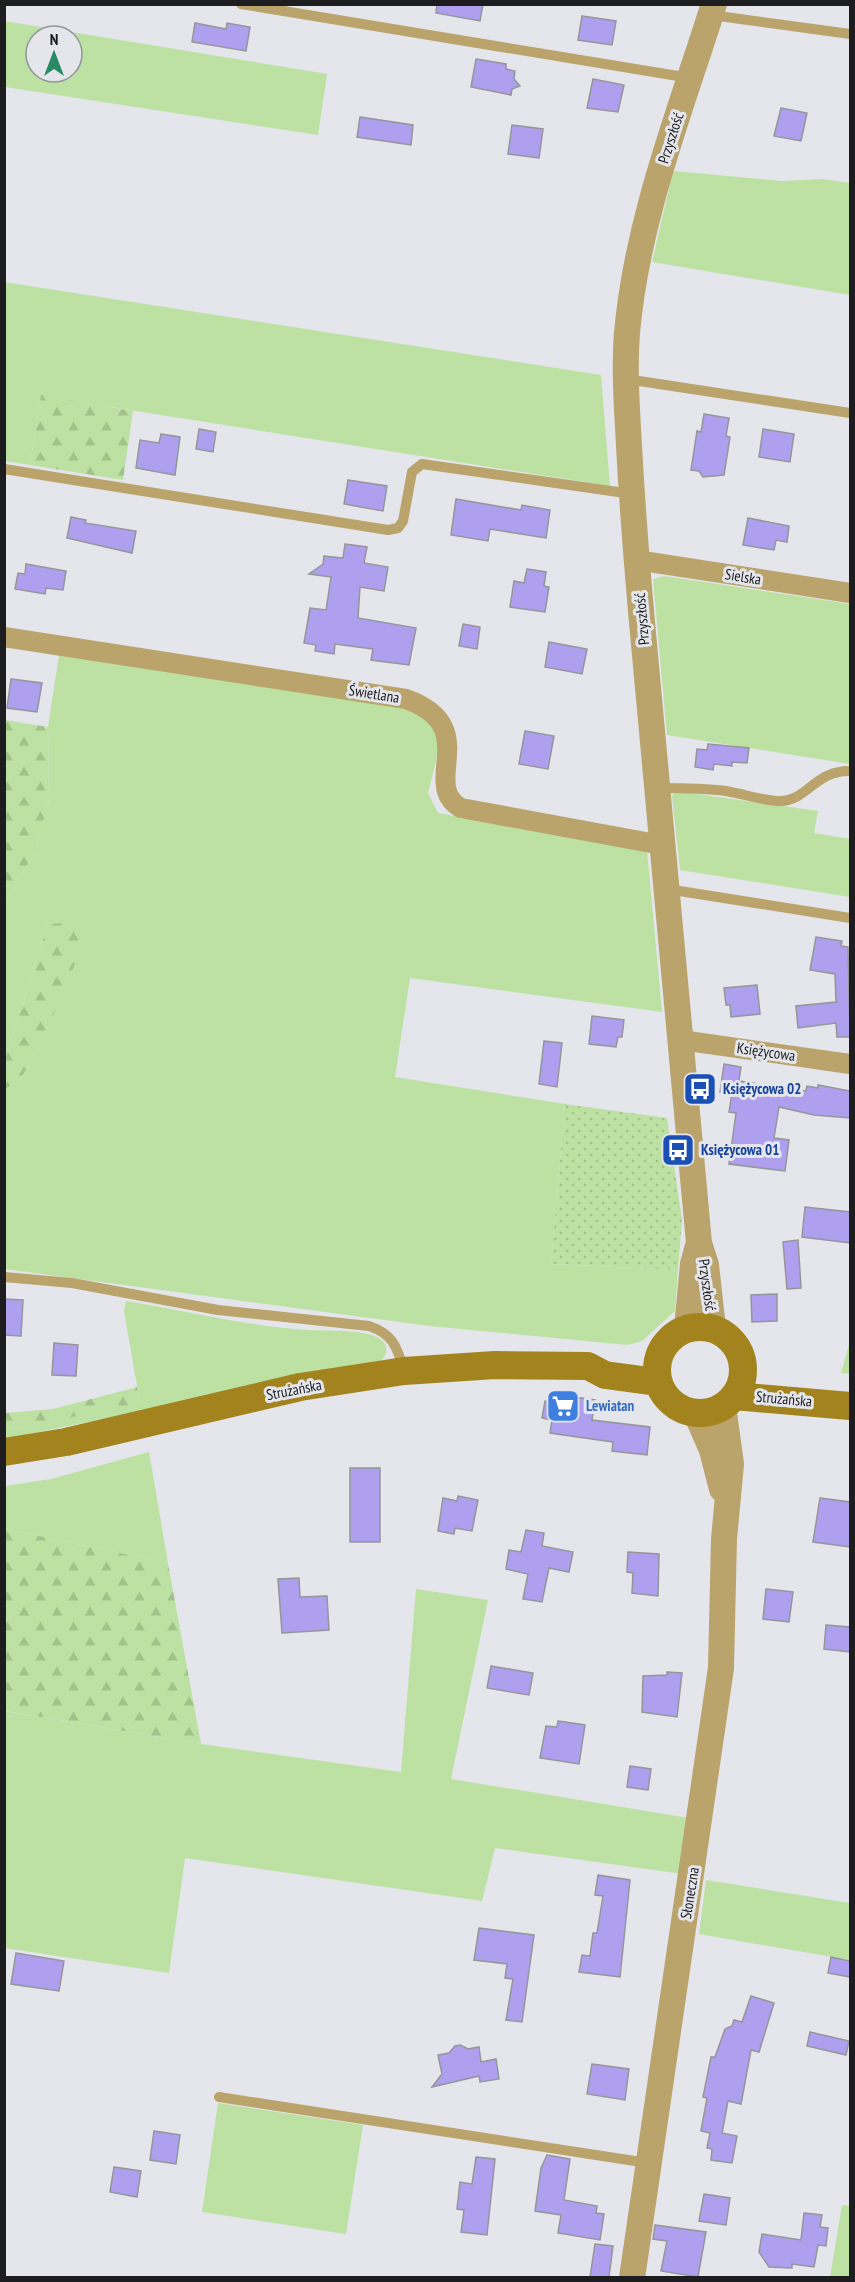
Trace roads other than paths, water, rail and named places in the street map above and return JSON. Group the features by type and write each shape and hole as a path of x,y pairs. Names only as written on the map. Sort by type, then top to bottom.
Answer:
{"main road":[{"path":"700,1328 734,1343 743,1366 742,1378 729,1401 709,1412 696,1413 683,1410 662,1393 658,1369 676,1334 700,1328"},
{"name":"Strużańska","path":"4,1452 66,1442 300,1387 405,1371 495,1365 588,1366 605,1376 658,1369"},
{"name":"Strużańska","path":"743,1366 842,1405"},
{"name":"Strużańska","path":"729,1401 842,1405"}],"street":[{"name":"Przyszłość","path":"700,1328 706,1265 699,1243 636,560 626,379 627,335 635,273 646,220 712,10"},
{"name":"Sielska","path":"636,560 850,593"},
{"name":"Świetlana","path":"4,637 406,699 431,710 447,731 446,788 453,803 461,808 662,845"},
{"name":"Księżycowa","path":"681,1040 850,1064"},
{"name":"Słoneczna","path":"632,2277 721,1668 726,1507 731,1448 729,1401"},
{"name":"Słoneczna","path":"696,1413 712,1450 726,1507"}],"lane":[{"path":"241,4 690,78"},
{"path":"712,10 850,34"},
{"path":"626,379 850,413"},
{"path":"4,469 388,530 398,528 403,521 412,472 422,464 632,494"},
{"path":"657,788 724,791 781,801 802,794 819,779 841,771 850,771"},
{"path":"667,889 850,918"},
{"path":"4,1277 72,1283 218,1310 369,1326 382,1330 394,1340 405,1371"},
{"path":"219,2097 649,2163"}],"place":[{"name":"Księżycowa 02","path":"700,1089"},
{"name":"Księżycowa 01","path":"678,1150"},
{"name":"Lewiatan","path":"563,1406"}]}
